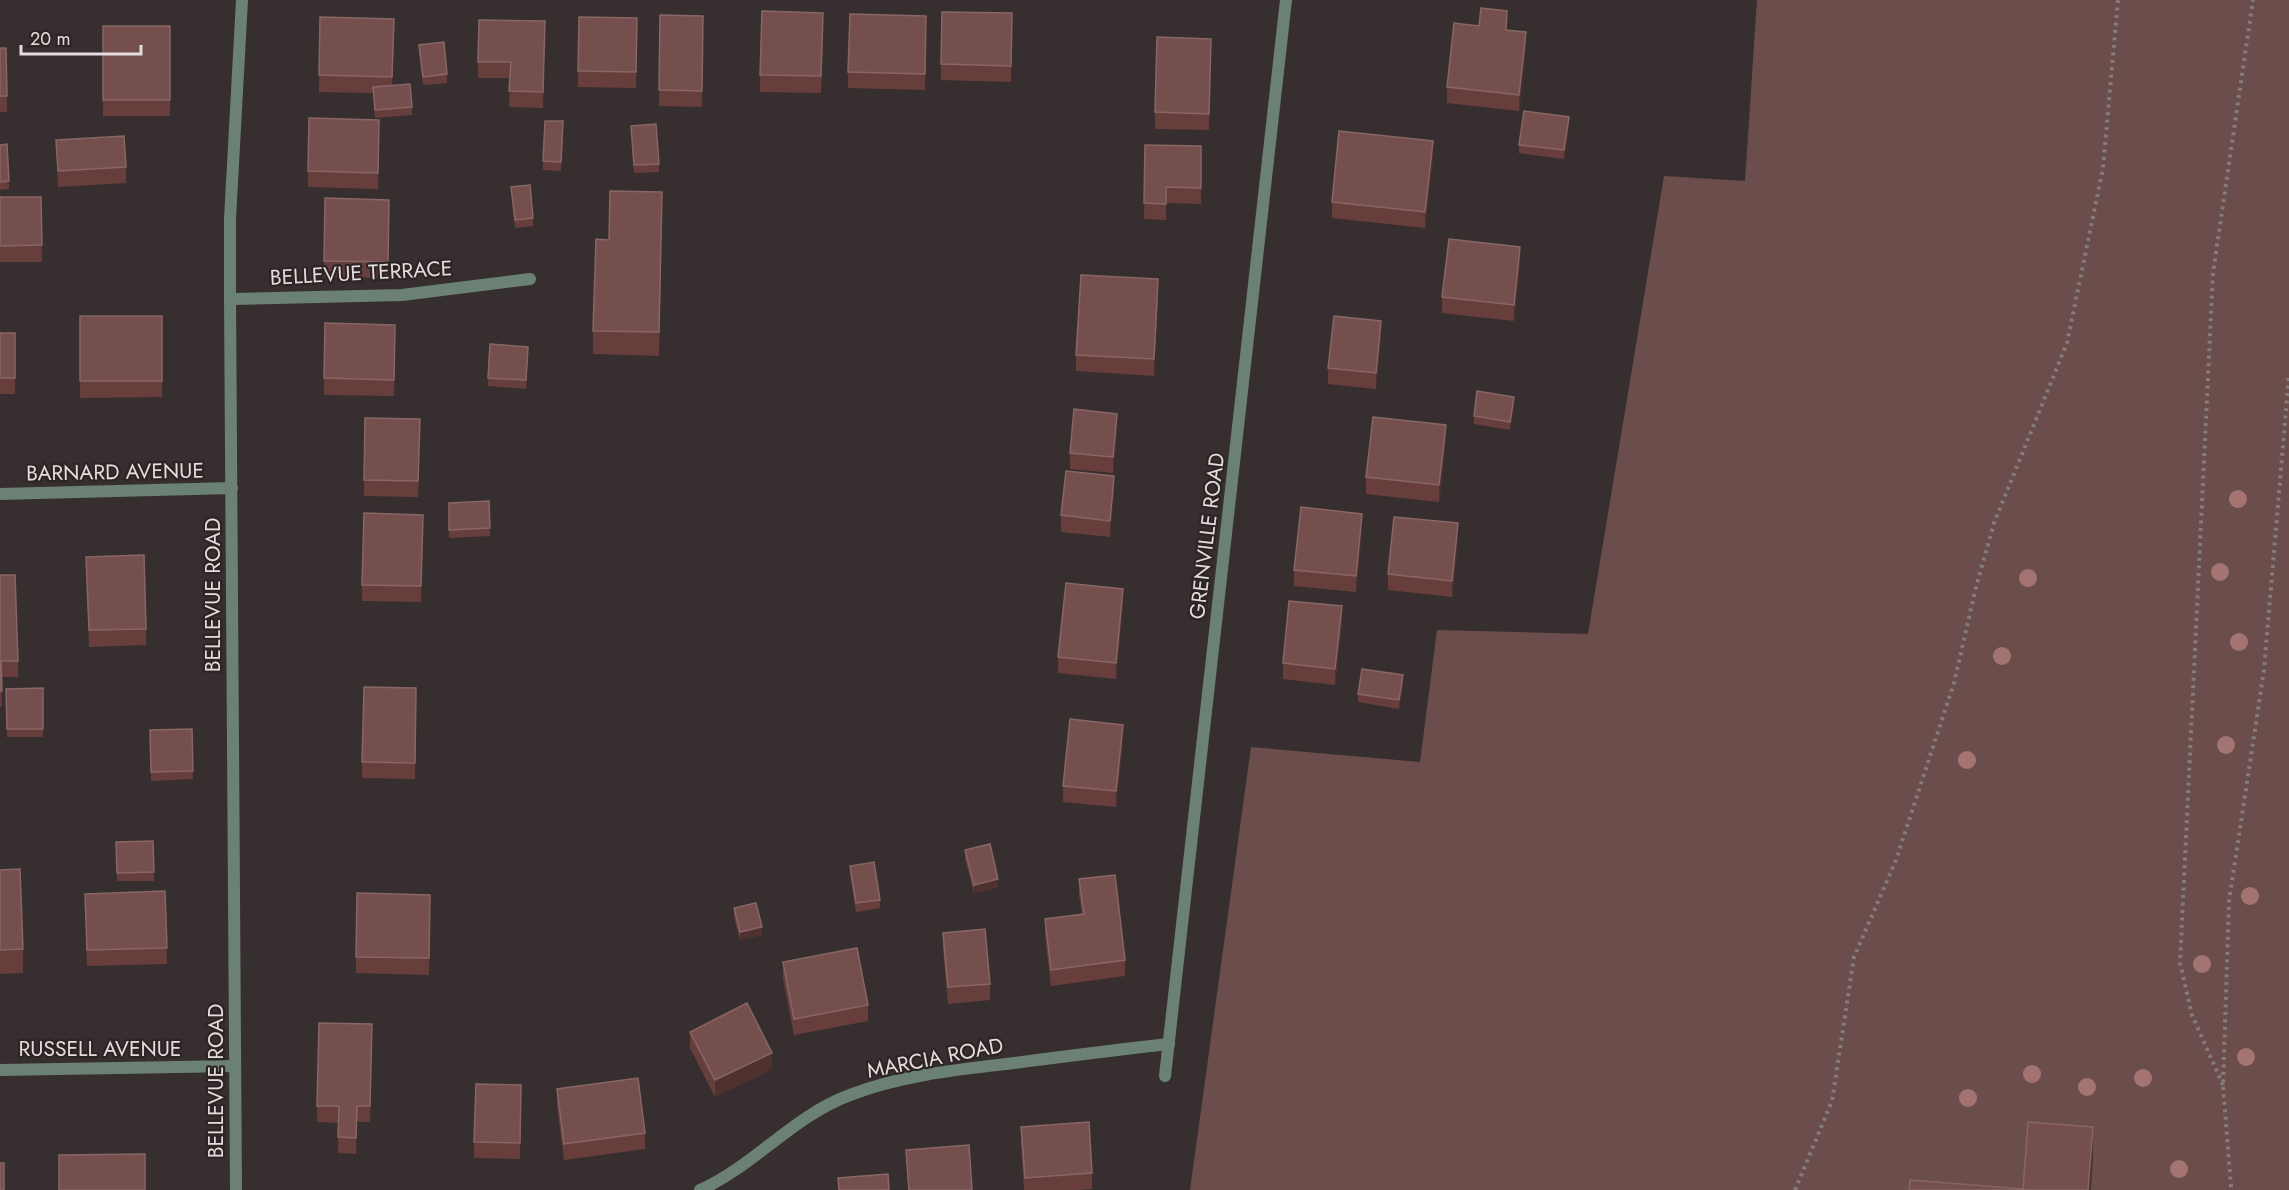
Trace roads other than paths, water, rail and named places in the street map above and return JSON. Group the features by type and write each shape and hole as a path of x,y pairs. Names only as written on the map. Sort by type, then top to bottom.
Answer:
{"street":[{"name":"BELLEVUE ROAD","path":"236,1190 230,219 242,0"},
{"name":"GRENVILLE ROAD","path":"1165,1076 1286,0"},
{"name":"BELLEVUE TERRACE","path":"230,299 402,295 530,279"},
{"name":"BARNARD AVENUE","path":"0,494 232,488"},
{"name":"MARCIA ROAD","path":"700,1190 718,1182 802,1119 849,1095 902,1079 953,1070 1169,1044"},
{"name":"RUSSELL AVENUE","path":"0,1070 236,1066"}]}
